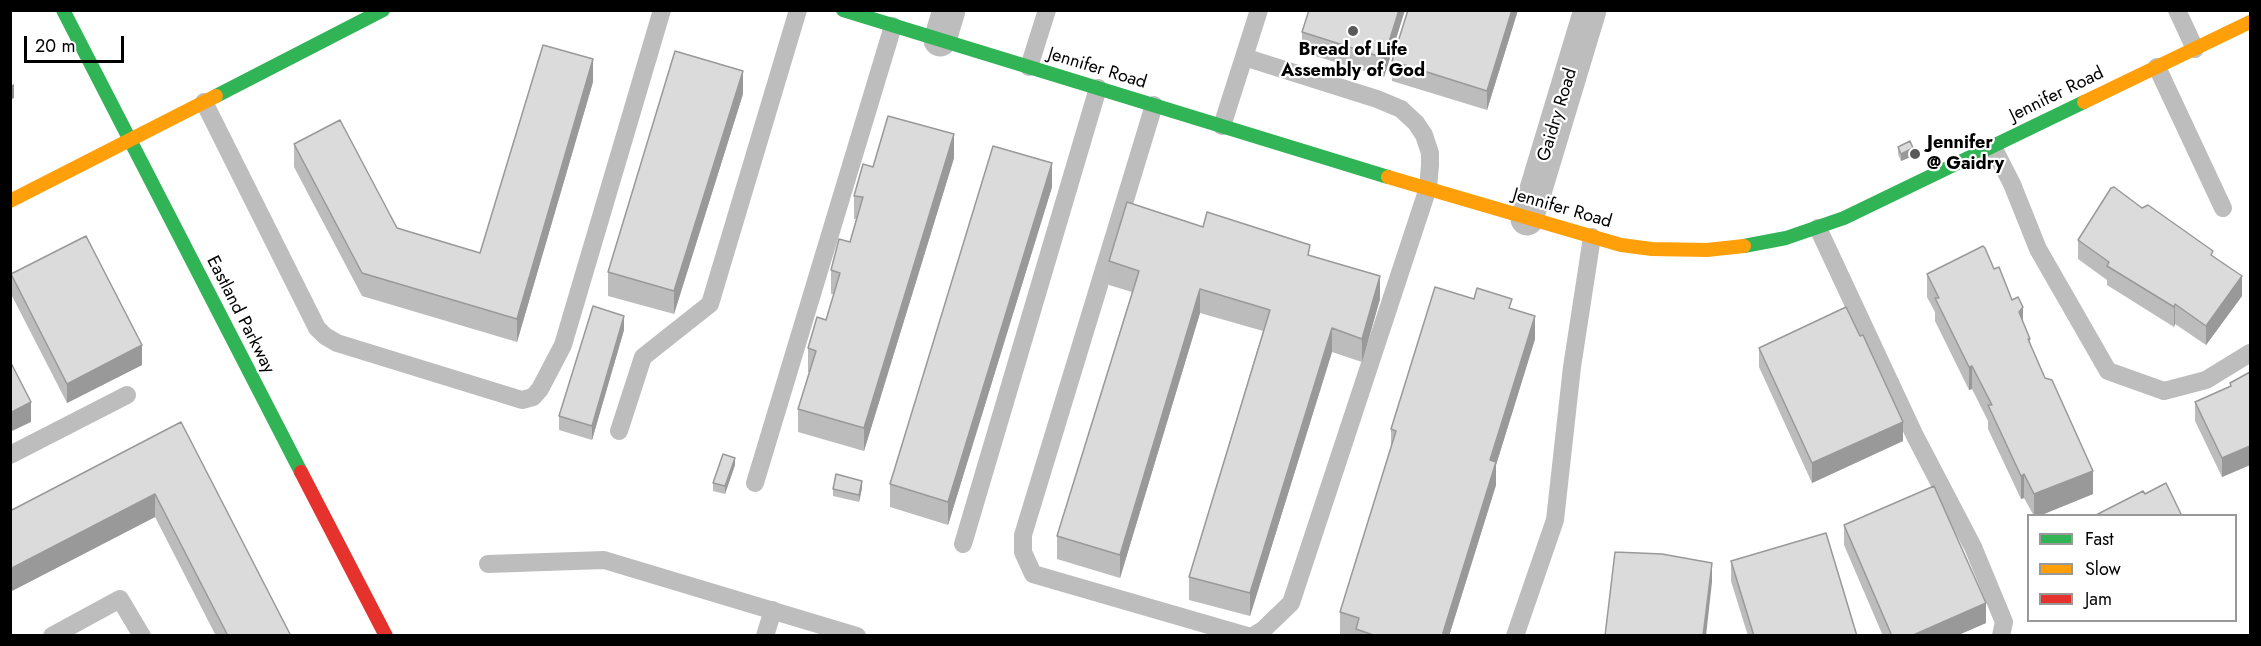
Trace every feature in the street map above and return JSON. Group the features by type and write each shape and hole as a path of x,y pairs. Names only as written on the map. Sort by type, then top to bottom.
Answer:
{"street":[{"name":"Eastland Parkway","path":"63,10 386,636"},
{"path":"10,201 383,10"},
{"name":"Jennifer Road","path":"843,10 893,26 945,25 1029,67 1527,219 1621,245 1652,249 1707,250 1776,240 1844,218 2250,22"},
{"name":"Gaidry Road","path":"1527,219 1590,10"}],"lane":[{"path":"204,102 317,328 325,336 337,343 522,400 533,397 540,389 563,345 662,10"},
{"path":"619,431 643,357 710,304 798,10"},
{"path":"1029,67 1047,10"},
{"path":"1222,126 1259,10"},
{"path":"2177,10 2195,49"},
{"path":"754,483 893,26"},
{"path":"1244,57 1377,99 1401,109 1416,123 1424,135 1430,153 1428,188 1291,603 1263,630 1253,636"},
{"path":"2157,67 2223,208"},
{"path":"963,544 1098,88"},
{"path":"1154,105 1023,535 1023,552 1033,574 1247,636"},
{"path":"1993,147 2012,184 2038,249 2108,371 2164,391 2206,380 2250,353"},
{"path":"1818,228 1915,436 1973,548 2004,622 2001,636"},
{"path":"1515,636 1555,520 1572,367 1592,237"},
{"path":"10,455 127,395"},
{"path":"488,564 604,560 856,636"},
{"path":"52,636 120,599 142,636"},
{"path":"765,636 773,610"}],"building":[{"name":"Bread of Life Assembly of God","path":"1309,10 1399,10 1384,58 1302,32"},
{"path":"1408,10 1512,10 1487,91 1392,61"},
{"path":"543,45 593,59 517,319 362,273 294,144 340,120 397,228 480,253"},
{"path":"675,51 743,71 674,291 608,272"},
{"path":"888,116 954,134 864,428 798,409 816,351 808,348 817,317 826,320 840,273 831,270 839,239 850,242 863,197 854,196 863,164 873,167"},
{"path":"1910,141 1913,148 1901,154 1898,147"},
{"path":"993,146 1052,163 948,502 890,484"},
{"path":"2114,187 2142,208 2148,205 2213,251 2211,255 2242,276 2206,326 2175,304 2174,307 2107,266 2109,262 2078,240 2111,188"},
{"path":"1127,202 1203,227 1207,212 1310,245 1308,255 1380,276 1362,339 1332,328 1250,593 1189,577 1270,310 1200,289 1120,555 1057,536 1139,271 1109,261"},
{"path":"86,236 142,345 67,384 11,274"},
{"path":"1983,246 1994,269 1999,267 2012,300 2018,297 2023,307 2019,312 2030,339 2028,339 2045,378 2052,380 2093,471 2034,494 2024,474 2021,476 1988,405 1992,405 1972,366 1969,367 1935,298 1939,298 1927,274"},
{"path":"1435,287 1474,299 1477,288 1512,299 1509,308 1535,316 1490,460 1496,462 1442,636 1376,636 1356,629 1359,618 1340,612 1396,431 1391,429"},
{"path":"593,306 624,316 592,426 559,416"},
{"path":"1846,307 1860,336 1863,335 1903,422 1812,463 1759,348"},
{"path":"10,361 31,402 10,413"},
{"path":"2250,372 2250,446 2222,458 2195,402 2231,386 2230,383"},
{"path":"181,422 291,636 228,636 155,494 10,569 10,511"},
{"path":"723,454 735,458 725,486 713,483"},
{"path":"836,474 862,481 859,495 833,489"},
{"path":"2166,483 2181,514 2098,514 2143,491 2145,494"},
{"path":"1934,486 1986,603 1911,636 1892,636 1844,525"},
{"path":"1826,533 1857,636 1754,636 1731,561"},
{"path":"1615,552 1662,554 1712,563 1703,636 1605,636"}],"traffic: fast":[{"path":"63,10 301,472"},
{"path":"216,96 383,10"},
{"path":"843,10 1388,177"},
{"path":"1744,246 1786,238 1844,218 2084,102"}],"traffic: slow":[{"path":"2084,102 2250,22"},
{"path":"10,201 216,96"},
{"path":"1388,177 1621,245 1652,249 1707,250 1744,246"}],"traffic: jam":[{"path":"301,472 386,636"}],"place":[{"name":"Bread of Life Assembly of God","path":"1353,31"},
{"name":"Jennifer @ Gaidry","path":"1915,154"}]}
